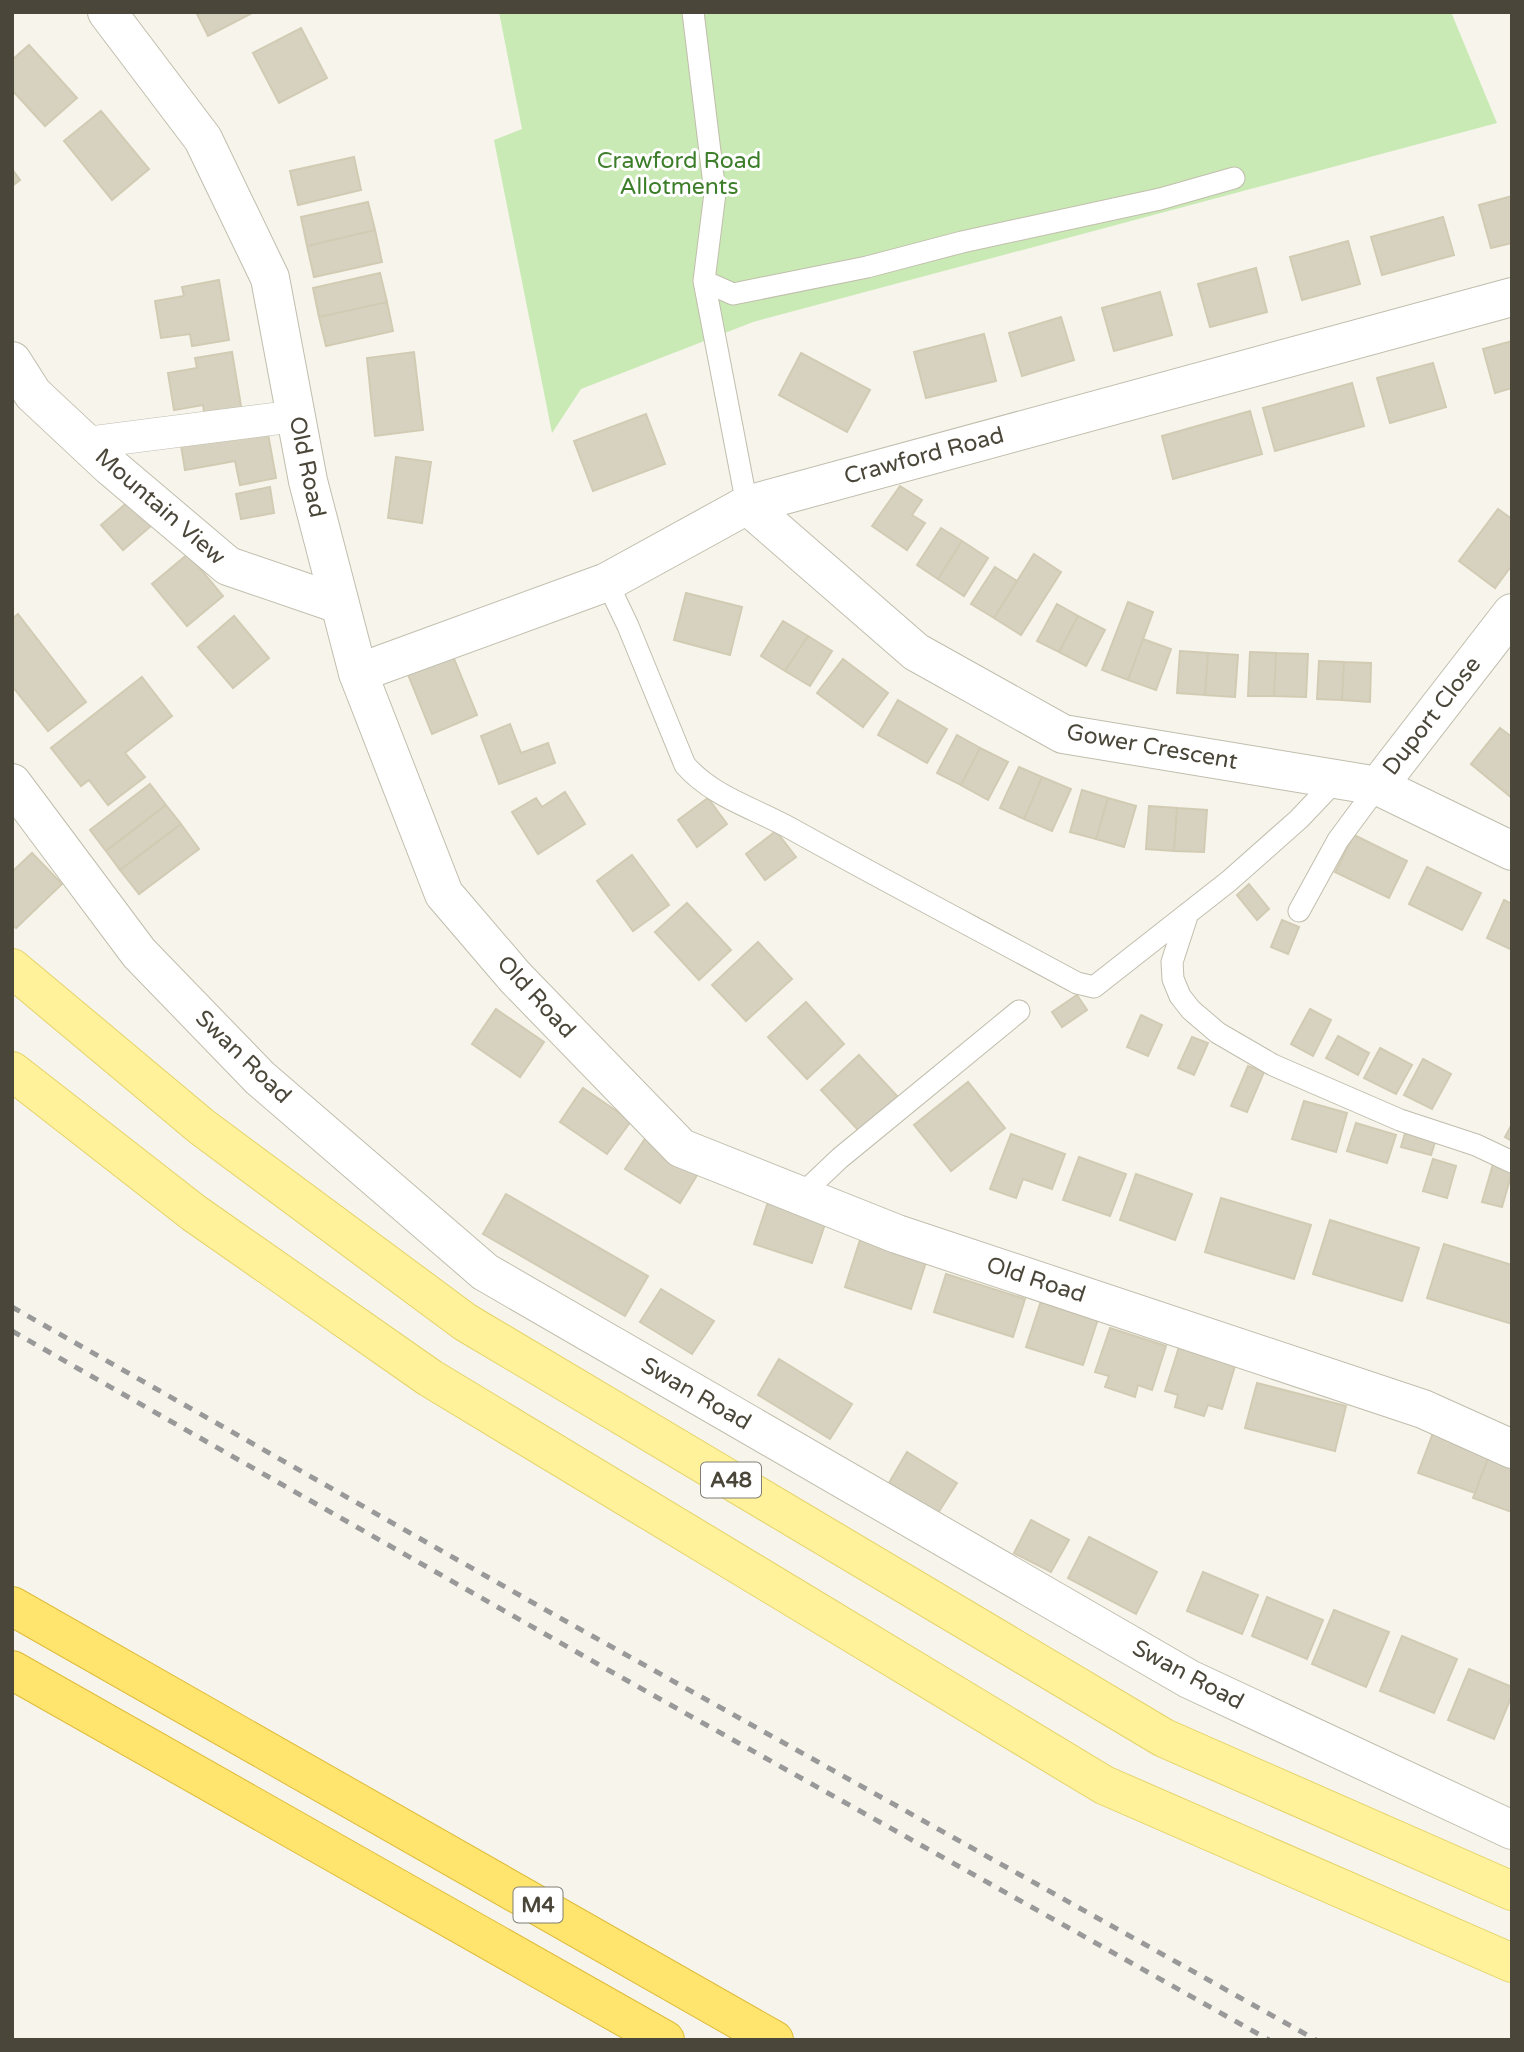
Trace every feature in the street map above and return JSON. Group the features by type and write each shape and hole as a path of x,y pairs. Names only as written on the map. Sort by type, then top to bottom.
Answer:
{"highway":[{"name":"M4","path":"12,1606 774,2040"},
{"name":"M4","path":"12,1670 664,2040"}],"main road":[{"name":"A48","path":"12,968 202,1127 465,1322 1164,1738 1512,1891"},
{"path":"12,1071 194,1213 430,1378 1104,1785 1512,1963"}],"street":[{"name":"Old Road","path":"107,12 203,139 270,278 308,481 358,673 444,894 514,977 681,1148 897,1234 1423,1409 1512,1449"},
{"name":"Crawford Road","path":"358,673 607,582 747,505 1512,297"},
{"name":"Mountain View","path":"12,361 33,394 85,443 228,566 339,604"},
{"path":"85,443 296,416"},
{"name":"Gower Crescent","path":"747,505 916,652 1063,734 1378,786 1512,851"},
{"name":"Duport Close","path":"1378,786 1512,613"},
{"name":"Swan Road","path":"19,805 139,953 260,1078 485,1272 1189,1679 1512,1830"}],"lane":[{"path":"693,12 715,192 704,281 747,505"},
{"path":"704,281 733,294 747,292 867,268 962,242 1160,199 1234,177"},
{"path":"607,582 685,765 693,775 729,800 786,826 1077,983 1094,987 1229,881 1298,819 1336,780"},
{"path":"1299,911 1338,840 1378,786"},
{"path":"1188,913 1172,962 1173,979 1180,996 1191,1010 1218,1033 1273,1065 1400,1120 1476,1145 1512,1162"},
{"path":"801,1195 840,1158 1019,1011"}],"green space":[{"name":"Crawford Road Allotments","path":"499,12 1451,12 1497,123 753,322 581,389 552,433 494,140 522,129"}],"building":[{"path":"196,12 254,12 208,36"},
{"path":"301,28 327,78 279,103 253,53"},
{"path":"29,45 77,98 45,126 12,90 12,60"},
{"path":"101,111 149,169 112,200 64,141"},
{"path":"354,157 361,190 298,205 290,171"},
{"path":"12,169 20,180 12,186"},
{"path":"1512,196 1512,243 1491,248 1479,205"},
{"path":"368,202 375,230 307,246 301,217"},
{"path":"1443,217 1454,255 1382,275 1371,237"},
{"path":"375,230 382,262 314,277 307,246"},
{"path":"1348,241 1360,284 1302,300 1290,257"},
{"path":"1256,268 1267,312 1210,327 1198,284"},
{"path":"380,273 387,302 319,317 313,288"},
{"path":"219,280 229,340 192,346 190,334 161,338 155,301 184,296 182,287"},
{"path":"1160,292 1172,335 1114,351 1102,308"},
{"path":"387,302 393,331 326,346 319,317"},
{"path":"1061,317 1074,360 1022,376 1009,333"},
{"path":"984,334 996,381 926,398 914,352"},
{"path":"1512,341 1512,388 1495,393 1483,349"},
{"path":"232,352 242,412 205,418 203,405 174,410 168,373 197,368 195,358"},
{"path":"414,352 423,430 375,436 367,358"},
{"path":"801,353 870,390 847,432 779,395"},
{"path":"1433,363 1446,407 1390,423 1377,378"},
{"path":"1352,383 1364,426 1275,451 1263,408"},
{"path":"1250,411 1262,454 1173,479 1162,436"},
{"path":"646,414 665,464 593,491 574,441"},
{"path":"266,423 276,478 240,485 235,461 185,470 180,439"},
{"path":"396,457 431,462 422,523 388,518"},
{"path":"900,486 922,500 912,515 925,523 907,550 872,526"},
{"path":"270,487 274,513 241,519 236,494"},
{"path":"129,501 151,526 123,550 101,525"},
{"path":"1498,509 1512,519 1512,565 1495,588 1459,561"},
{"path":"941,528 962,541 938,579 917,565"},
{"path":"962,541 988,558 964,596 938,579"},
{"path":"188,554 223,596 187,626 152,584"},
{"path":"1034,554 1061,572 1021,635 994,618"},
{"path":"995,567 1017,581 994,618 971,604"},
{"path":"686,593 742,607 730,655 674,640"},
{"path":"1128,602 1153,612 1128,680 1102,670"},
{"path":"1057,604 1078,616 1059,652 1037,641"},
{"path":"18,614 86,702 48,731 12,686 12,619"},
{"path":"234,616 269,658 233,688 198,647"},
{"path":"1078,616 1105,630 1086,666 1059,652"},
{"path":"783,621 808,636 785,671 761,656"},
{"path":"808,636 832,651 810,686 785,671"},
{"path":"1143,639 1171,649 1156,690 1128,680"},
{"path":"450,649 477,715 432,734 405,667"},
{"path":"1180,651 1208,653 1205,695 1177,693"},
{"path":"1250,652 1276,653 1274,696 1248,696"},
{"path":"1208,653 1238,655 1235,697 1205,695"},
{"path":"1276,653 1308,654 1306,697 1274,696"},
{"path":"843,659 888,693 863,727 817,693"},
{"path":"1319,661 1344,662 1342,700 1317,699"},
{"path":"1344,662 1371,663 1370,702 1342,700"},
{"path":"142,677 172,716 125,753 145,777 108,805 89,780 81,786 51,748"},
{"path":"898,700 947,729 927,763 878,735"},
{"path":"510,724 521,753 548,743 555,763 499,784 481,736"},
{"path":"1500,728 1512,737 1512,798 1471,764"},
{"path":"957,735 980,748 961,785 937,773"},
{"path":"980,748 1008,762 988,800 961,785"},
{"path":"1019,767 1042,777 1024,819 1000,808"},
{"path":"1042,777 1071,789 1052,831 1024,819"},
{"path":"150,784 166,805 106,851 90,830"},
{"path":"1082,790 1108,798 1096,839 1070,832"},
{"path":"565,792 585,824 538,854 512,812 536,798 542,807"},
{"path":"708,798 727,824 697,847 678,820"},
{"path":"1108,798 1136,806 1124,847 1096,839"},
{"path":"166,805 181,824 120,870 106,851"},
{"path":"1149,806 1177,808 1174,851 1146,849"},
{"path":"1177,808 1207,810 1204,852 1174,851"},
{"path":"181,824 199,849 139,894 120,870"},
{"path":"776,831 796,857 765,880 746,854"},
{"path":"1354,835 1407,861 1389,898 1335,872"},
{"path":"32,853 62,884 16,928 12,924 12,872"},
{"path":"632,855 669,905 633,931 597,881"},
{"path":"1427,867 1481,893 1462,930 1409,904"},
{"path":"1249,884 1269,909 1257,920 1237,895"},
{"path":"1504,900 1512,904 1512,950 1487,938"},
{"path":"687,903 731,950 699,980 655,932"},
{"path":"1282,920 1299,927 1288,954 1271,947"},
{"path":"758,942 792,979 746,1021 712,985"},
{"path":"1077,995 1087,1010 1062,1027 1052,1012"},
{"path":"806,1002 844,1044 807,1079 768,1037"},
{"path":"496,1009 544,1042 520,1077 472,1044"},
{"path":"1310,1009 1331,1020 1313,1056 1291,1044"},
{"path":"1141,1015 1162,1025 1148,1056 1127,1047"},
{"path":"1338,1036 1369,1053 1358,1075 1326,1058"},
{"path":"1192,1037 1208,1043 1194,1075 1178,1068"},
{"path":"1380,1048 1412,1065 1396,1094 1364,1078"},
{"path":"859,1055 898,1097 860,1132 821,1090"},
{"path":"1423,1059 1451,1074 1432,1109 1404,1095"},
{"path":"1248,1066 1264,1072 1247,1112 1231,1106"},
{"path":"968,1082 1005,1128 951,1171 914,1125"},
{"path":"583,1088 631,1121 607,1154 560,1122"},
{"path":"1304,1101 1347,1113 1336,1152 1292,1139"},
{"path":"1356,1123 1396,1135 1387,1163 1347,1151"},
{"path":"1512,1124 1512,1141 1505,1137"},
{"path":"1406,1130 1436,1139 1431,1155 1401,1147"},
{"path":"648,1134 702,1167 680,1203 625,1169"},
{"path":"1011,1134 1065,1154 1052,1189 1023,1179 1016,1198 990,1189"},
{"path":"1079,1157 1126,1174 1110,1216 1063,1200"},
{"path":"1433,1159 1456,1166 1447,1198 1423,1191"},
{"path":"1493,1164 1512,1172 1502,1207 1482,1202"},
{"path":"1136,1174 1192,1194 1175,1240 1120,1220"},
{"path":"506,1194 648,1276 625,1316 483,1234"},
{"path":"1221,1198 1311,1225 1294,1279 1205,1252"},
{"path":"769,1199 827,1218 812,1263 754,1244"},
{"path":"1330,1220 1419,1248 1402,1301 1313,1274"},
{"path":"860,1240 926,1262 911,1309 845,1287"},
{"path":"1444,1244 1512,1265 1512,1324 1427,1298"},
{"path":"946,1274 1025,1299 1013,1337 934,1312"},
{"path":"661,1289 714,1321 692,1354 640,1322"},
{"path":"1041,1301 1098,1319 1083,1365 1026,1347"},
{"path":"1110,1328 1166,1346 1152,1390 1138,1385 1135,1397 1105,1387 1109,1376 1095,1372"},
{"path":"1179,1347 1235,1366 1222,1409 1208,1405 1204,1416 1175,1407 1178,1395 1165,1391"},
{"path":"779,1359 852,1404 830,1439 758,1395"},
{"path":"1257,1383 1346,1406 1335,1451 1245,1428"},
{"path":"1433,1433 1490,1453 1475,1493 1418,1473"},
{"path":"907,1452 957,1483 938,1513 889,1483"},
{"path":"1490,1453 1512,1461 1512,1512 1473,1498"},
{"path":"1031,1520 1069,1540 1051,1572 1014,1553"},
{"path":"1089,1537 1157,1572 1136,1614 1068,1578"},
{"path":"1203,1572 1258,1595 1242,1634 1187,1611"},
{"path":"1267,1597 1323,1620 1307,1659 1252,1636"},
{"path":"1334,1610 1389,1632 1366,1687 1312,1664"},
{"path":"1402,1636 1457,1659 1434,1713 1380,1691"},
{"path":"1469,1669 1512,1687 1512,1695 1494,1739 1448,1720"}],"railway":[{"path":"12,1307 544,1609 1316,2040"},
{"path":"12,1331 610,1671 1269,2040"}]}
